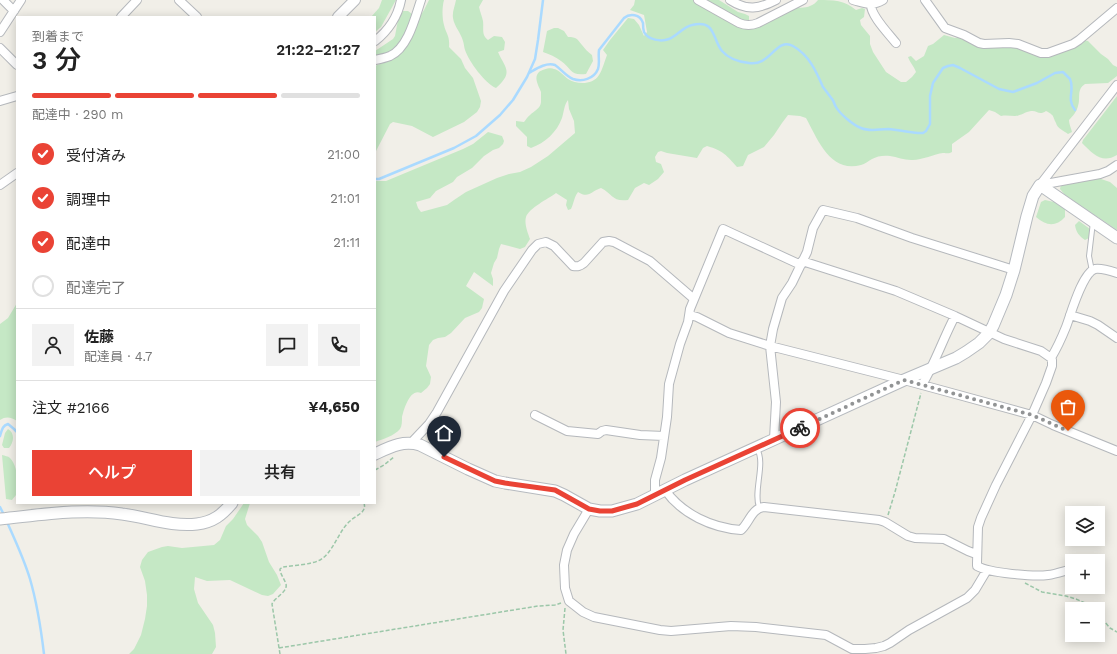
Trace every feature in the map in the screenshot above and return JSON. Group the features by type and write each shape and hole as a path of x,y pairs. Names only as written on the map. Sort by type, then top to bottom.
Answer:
{"main road":[{"path":"376,454 392,446 411,443 420,445 495,481 555,490 589,509 600,511 616,510 637,504 904,380 956,358 979,343 989,333 1006,295 1014,270 1028,211 1040,185 1117,238"},
{"path":"0,519 69,512 98,512 121,514 183,525 209,522 219,516 231,504"}],"street":[{"path":"3,0 14,11"},
{"path":"0,32 21,0"},
{"path":"122,16 137,0"},
{"path":"179,0 196,16"},
{"path":"376,40 391,23 401,0"},
{"path":"376,60 391,56 403,46 421,0"},
{"path":"698,0 745,26 752,26 803,0"},
{"path":"730,0 752,8 767,5 776,0"},
{"path":"853,0 871,4 876,4 883,0"},
{"path":"925,0 945,28 964,35 979,43 1018,44 1041,53 1073,44 1117,8"},
{"path":"339,16 351,2"},
{"path":"871,4 874,16 896,43"},
{"path":"0,48 16,64"},
{"path":"1040,185 1117,85"},
{"path":"0,101 16,96"},
{"path":"1040,185 1100,174 1117,165"},
{"path":"0,185 16,173"},
{"path":"774,440 776,402 770,346 773,329 782,298 789,289 806,252 813,228 823,210 857,218 912,238 1014,270"},
{"path":"654,495 655,480 661,458 667,417 669,384 690,315 690,309 723,229 801,263 882,286 978,326 989,333 1041,351 1051,358"},
{"path":"411,443 437,412 504,291 529,254 538,244 546,242 554,246 573,266 581,266 603,242 614,242 650,261 694,299"},
{"path":"1065,571 1040,575 987,570 977,566 976,554 978,527 996,485 1032,415 1046,383 1052,366 1051,358 1062,336 1078,292 1092,271 1102,269 1117,273"},
{"path":"690,315 729,333 770,346 904,380 1032,415 1117,451"},
{"path":"1070,315 1090,320 1117,338"},
{"path":"922,385 954,316"},
{"path":"535,415 568,432 598,434 606,430 640,435 664,436"},
{"path":"665,490 674,501 693,515 714,525 741,530 755,510 759,507 865,518 885,522 908,536 915,538 944,539 976,554"},
{"path":"589,509 574,534 567,550 564,565 565,588 569,601 583,612 594,617 660,630 731,626 756,627 826,635 852,649 865,649 884,646 909,630 967,598 975,590 987,570"}],"lane":[{"path":"1092,271 1089,256 1093,222"},
{"path":"756,448 760,456 757,500 759,507"}],"path":[{"path":"885,522 895,492 922,385"},
{"path":"376,469 398,454"},
{"path":"280,654 272,604 286,587 280,569 283,567 313,562 326,556 350,520 357,517 362,512 364,504"},
{"path":"1021,581 1042,592 1066,596 1083,602"},
{"path":"279,648 538,606 555,605 569,601"},
{"path":"566,654 563,630 565,608 569,601"},
{"path":"1105,622 1110,628 1117,632"}],"green space":[{"path":"382,0 396,0 381,27 376,31 376,16 372,16 379,8"},
{"path":"429,0 444,0 443,19 449,47 461,59 465,68 473,78 481,101 480,107 477,112 464,122 433,137 412,126 393,122 390,124 376,151 376,66 393,58"},
{"path":"456,0 483,0 479,7 483,21 484,36 488,40 494,36 502,37 505,42 504,50 498,52 505,66 506,74 502,83 496,88 482,77 467,55 462,38 453,18"},
{"path":"635,0 693,0 738,26 795,7 808,7 818,0 838,1 847,4 856,10 862,8 865,9 864,17 860,20 861,25 870,36 870,44 873,52 886,72 901,82 906,82 916,72 908,57 911,56 916,61 924,56 928,46 944,35 955,38 962,36 1017,48 1038,56 1047,56 1083,40 1088,41 1117,67 1117,76 1108,83 1085,84 1082,86 1079,103 1075,113 1069,120 1072,132 1068,134 1057,125 1053,116 1046,111 1040,113 1031,111 1017,116 1001,116 989,110 969,132 952,144 951,153 943,153 915,160 881,156 862,165 850,166 841,164 826,153 806,118 788,115 764,147 748,155 743,166 737,167 724,154 707,146 703,148 697,158 661,151 658,152 655,157 656,162 661,164 664,172 658,179 649,185 644,183 635,188 628,200 616,199 601,188 587,195 578,192 571,209 568,210 566,205 567,200 556,193 531,210 526,217 526,228 530,239 525,247 520,249 501,244 491,273 493,286 474,272 466,286 484,299 482,308 479,312 465,318 451,333 445,337 433,340 429,345 426,366 431,377 430,384 421,393 417,392 408,400 404,409 400,429 392,435 376,442 376,181 386,181 463,149 473,144 488,132 502,136 504,141 499,148 484,156 472,168 457,177 453,182 436,191 430,198 416,202 421,212 447,205 466,192 497,178 520,172 548,156 575,133 574,121 569,109 568,100 560,123 554,132 546,140 536,146 531,148 527,146 527,137 516,126 516,121 524,122 540,106 541,92 537,82 537,74 542,70 552,68 572,81 585,83 593,81 599,75 607,55 603,50 628,18 634,19 639,25 644,36 647,32 644,15 630,10 634,5"},
{"path":"703,0 719,0 738,12 749,16 749,22 746,24"},
{"path":"403,11 408,11 412,14 413,19 396,49 376,58 376,50 395,36 398,20"},
{"path":"554,28 564,31 568,37 573,37 576,39 592,55 593,61 586,74 574,73 565,64 543,52 547,31"},
{"path":"1117,96 1117,155 1112,158 1102,158 1090,151 1082,143"},
{"path":"1098,178 1110,182 1117,188 1117,230 1065,195 1060,189 1061,185 1067,183"},
{"path":"1045,200 1054,202 1065,209 1065,217 1062,220 1055,224 1047,224 1036,217 1041,202"},
{"path":"1079,221 1090,229 1089,238 1085,240 1076,230 1075,225"},
{"path":"16,305 16,420 8,418 0,420 0,324 8,318"},
{"path":"8,429 13,435 13,440 9,448 4,448 2,445 5,433"},
{"path":"2,455 10,458 16,470 16,496 12,500 6,499"},
{"path":"243,504 250,504 245,519 247,525 262,542 269,562 281,585 273,594 268,596 262,595 230,580 207,581 195,577 194,589 198,603 213,625 215,633 216,647 212,654 129,654 134,649 141,635 145,619 147,595 145,581 140,567 142,560 148,552 168,546 182,548 214,545 220,540 226,526"}],"waterway":[{"path":"376,179 454,148 476,136 500,115 513,100 527,77 535,59 543,0"},
{"path":"529,73 541,66 552,64 573,79 584,80 591,77 598,69 599,50 626,16 635,15 642,20 644,32 652,39 666,40 675,36 689,26 700,24 705,25 712,31 719,46 727,56 749,63 762,61 782,45 787,44 793,46 808,59 818,75 823,87 833,100 840,113 858,127 864,129 888,129 918,133 923,133 926,131 930,124 930,96 933,83 943,68 953,65 999,89 1013,92 1037,83 1055,73 1063,72 1070,79 1072,87 1071,102 1075,110"},
{"path":"0,436 3,427 8,424 16,431"},
{"path":"0,507 4,515"},
{"path":"7,522 30,579 35,597 44,654"}],"way so far":[{"path":"800,428 904,380 1032,415 1068,431"}],"route":[{"path":"444,457 495,481 555,490 589,509 612,511 621,510 637,504 685,480 800,428"}]}
